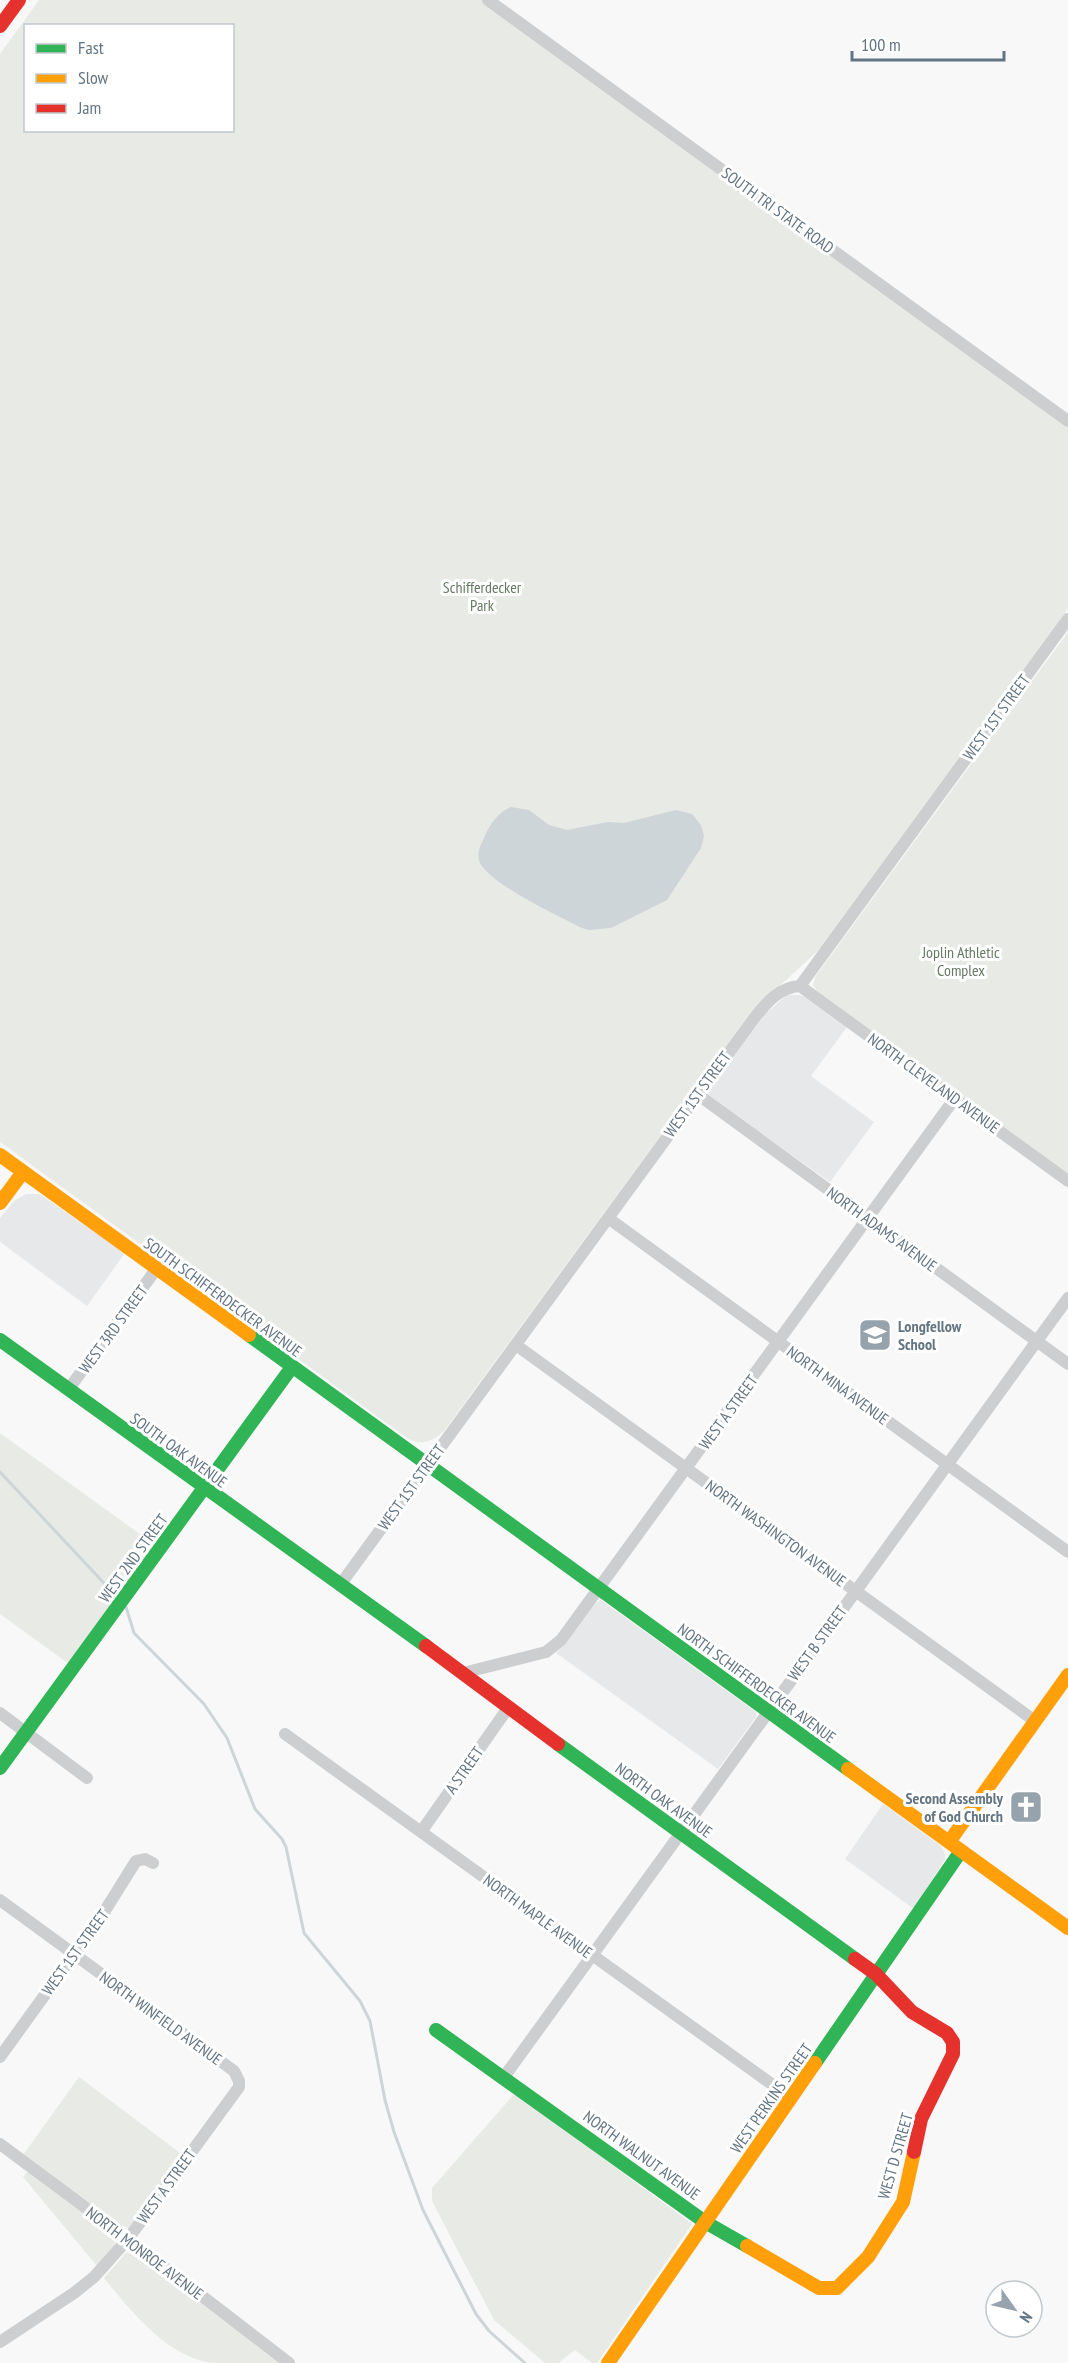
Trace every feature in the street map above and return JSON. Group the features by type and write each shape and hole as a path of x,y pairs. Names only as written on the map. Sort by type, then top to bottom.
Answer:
{"street":[{"path":"0,26 19,0"},
{"name":"SOUTH TRI STATE ROAD","path":"488,0 1068,421"},
{"name":"WEST 1ST STREET","path":"340,1585 697,1094 766,1004 781,991 791,986 800,986 1068,619"},
{"name":"NORTH CLEVELAND AVENUE","path":"800,986 1068,1181"},
{"name":"NORTH ADAMS AVENUE","path":"697,1094 1068,1364"},
{"name":"WEST A STREET","path":"463,1672 546,1652 561,1640 955,1098"},
{"name":"SOUTH SCHIFFERDECKER AVENUE","path":"0,1155 428,1465"},
{"path":"0,1203 23,1172"},
{"name":"NORTH MINA AVENUE","path":"608,1218 1068,1552"},
{"name":"WEST 3RD STREET","path":"68,1390 157,1268"},
{"name":"WEST B STREET","path":"504,2077 1068,1298"},
{"name":"SOUTH OAK AVENUE","path":"0,1340 340,1585"},
{"name":"NORTH WASHINGTON AVENUE","path":"516,1345 1035,1721"},
{"name":"WEST 2ND STREET","path":"0,1768 292,1367"},
{"name":"NORTH SCHIFFERDECKER AVENUE","path":"428,1465 1068,1928"},
{"name":"NORTH OAK AVENUE","path":"340,1585 463,1672 508,1708 876,1974 912,2012 946,2033 953,2042 953,2054"},
{"path":"949,1842 1068,1675"},
{"name":"A STREET","path":"421,1832 508,1708"},
{"path":"0,1713 87,1778"},
{"name":"NORTH MAPLE AVENUE","path":"285,1734 791,2098"},
{"name":"WEST PERKINS STREET","path":"608,2363 961,1851"},
{"name":"WEST 1ST STREET","path":"0,2057 107,1909 136,1861 145,1859 153,1863"},
{"name":"NORTH WINFIELD AVENUE","path":"0,1900 234,2072 239,2081 239,2087"},
{"name":"NORTH WALNUT AVENUE","path":"436,2030 705,2222 819,2288 837,2288"},
{"name":"WEST D STREET","path":"837,2288 868,2257 903,2202 921,2120 953,2054"},
{"name":"WEST A STREET","path":"0,2342 94,2277 128,2239 239,2087"},
{"name":"NORTH MONROE AVENUE","path":"0,2144 289,2363"}],"shaded area":[{"path":"511,807 529,810 549,825 567,830 608,822 624,823 676,810 692,814 701,825 704,836 701,848 667,900 611,928 589,930 524,898 494,878 484,868 479,860 479,851 488,828 494,819"},
{"path":"787,995 805,997 847,1027 811,1076 874,1122 830,1182 708,1095 710,1086 765,1014"},
{"path":"26,1194 39,1194 125,1253 87,1306 0,1242 0,1218 15,1200"},
{"path":"601,1600 756,1712 756,1717 718,1769 556,1653 595,1603"},
{"path":"883,1804 941,1846 945,1854 945,1859 914,1909 845,1859"}],"green space":[{"name":"Schifferdecker Park","path":"39,0 482,0 1068,425 1068,608 1046,643 821,948 751,1012 444,1431 435,1438 426,1442 417,1442 407,1438 0,1142 0,54"},
{"name":"Joplin Athletic Complex","path":"1068,632 1068,1174 817,991 813,985 815,977"},
{"path":"0,1433 155,1545 69,1664 0,1614"},
{"path":"79,2077 184,2156 129,2228 120,2225 23,2155"},
{"path":"515,2093 692,2224 597,2363 592,2363 575,2350 558,2363 545,2363 494,2320 432,2201 432,2188"},
{"path":"29,2169 115,2239 114,2248 97,2266 23,2177"},
{"path":"130,2251 283,2363 212,2363 195,2359 165,2342 138,2318 104,2278"}],"waterway":[{"path":"0,1472 116,1596"},
{"path":"126,1607 134,1633 204,1704 227,1738 255,1809 282,1839 286,1847 304,1933 360,2001 370,2021 385,2100 394,2132 423,2210 476,2314 489,2331 525,2363"}],"traffic: fast":[{"path":"249,1335 848,1769"},
{"path":"0,1340 426,1646"},
{"path":"0,1768 292,1367"},
{"path":"558,1744 855,1959"},
{"path":"815,2063 961,1851"},
{"path":"436,2030 705,2222 747,2246"}],"traffic: slow":[{"path":"0,1155 249,1335"},
{"path":"0,1203 23,1172"},
{"path":"949,1842 1068,1675"},
{"path":"848,1769 1068,1928"},
{"path":"608,2363 815,2063"},
{"path":"747,2246 819,2288 837,2288 868,2257 903,2202 914,2152"}],"traffic: jam":[{"path":"0,26 19,0"},
{"path":"426,1646 558,1744"},
{"path":"855,1959 876,1974 912,2012 947,2033 953,2042 953,2054 921,2119 914,2152"}],"place":[{"name":"Longfellow School","path":"875,1335"},
{"name":"Second Assembly of God Church","path":"1026,1807"}]}
